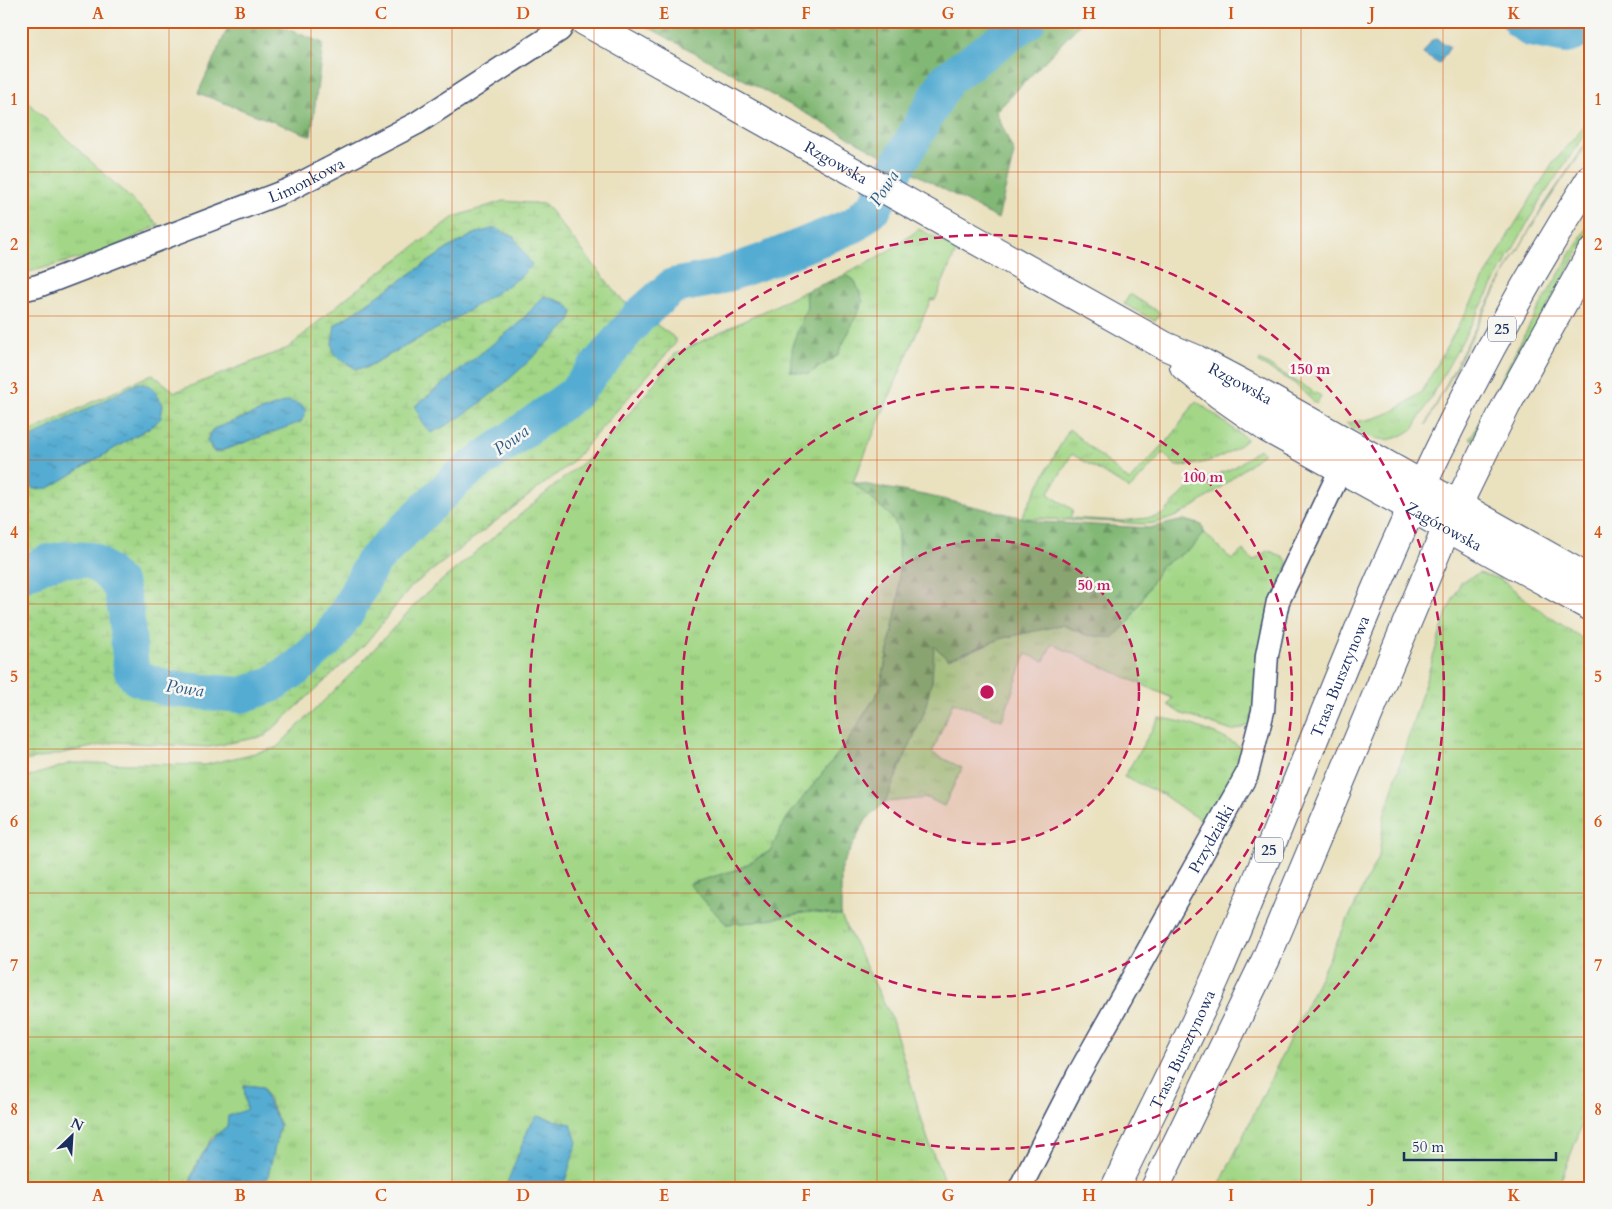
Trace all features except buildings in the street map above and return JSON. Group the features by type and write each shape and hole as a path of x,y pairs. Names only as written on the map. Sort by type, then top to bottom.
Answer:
{"main road":[{"name":"Rzgowska","path":"584,21 1165,346 1190,372 1267,428 1306,434"},
{"name":"Trasa Bursztynowa","path":"1115,1188 1216,976 1378,585 1418,497 1488,355 1547,250 1591,178"},
{"name":"25","path":"1155,1188 1266,959 1452,516 1506,406 1591,253"},
{"name":"Zagórowska","path":"1306,434 1341,469 1418,497"},
{"name":"Zagórowska","path":"1306,434 1452,516 1591,607"},
{"name":"Zagórowska","path":"1452,516 1591,580"}],"street":[{"name":"Limonkowa","path":"21,290 38,286 288,190 417,123 560,30 565,21"},
{"name":"Przydziałki","path":"1020,1188 1078,1075 1247,774 1263,711 1267,655 1278,601 1341,469"}],"green space":[{"path":"231,21 266,21 323,43 311,136 198,93"},
{"path":"637,21 1083,21 996,112 1014,153 998,219"},
{"path":"21,96 159,225 107,251 21,274"},
{"path":"1591,119 1591,125 1538,204 1414,428 1396,438 1380,439 1372,437 1346,423 1387,414 1423,390 1510,232 1553,163"},
{"path":"1591,136 1591,141 1567,173 1530,229 1543,207"},
{"path":"503,201 545,204 622,300 675,338 675,344 571,463 412,586 365,644 265,736 209,747 116,742 21,762 21,478 26,483 49,488 155,424 21,450 21,436 152,374 175,392 288,348 347,297 454,217","holes":["495,228 519,278 410,344 365,368 356,369 335,325 450,247 474,234","544,296 566,303 573,312 569,323 523,365 475,405 440,429 519,323","288,401 266,435 215,453 211,449 208,435 213,429"]},
{"path":"1591,220 1591,229 1473,440 1470,439 1536,313"},
{"path":"919,229 957,249 935,300 931,299 853,482 891,516 898,528 899,598 880,689 848,741 787,818 770,851 739,869 689,884 726,924 754,922 809,912 841,916 891,1017 928,1140 947,1188 356,1188 350,1185 343,1188 265,1188 280,1125 263,1087 244,1085 247,1111 212,1138 194,1169 188,1188 21,1188 21,779 72,763 205,765 276,748 352,673 421,598 602,446 653,385 675,354 806,291 807,307 793,343 790,371 808,374 837,356 863,302 855,281 845,275 895,247"},
{"path":"1505,273 1426,425 1482,315"},
{"path":"845,275 855,281 863,302 837,356 808,374 790,371 793,343 807,307 806,291"},
{"path":"1130,294 1160,313 1155,321 1124,304"},
{"path":"1260,360 1321,396 1316,404 1294,383 1259,363"},
{"path":"1196,401 1247,439 1231,451 1214,459 1186,466 1176,466 1163,453 1130,489 1072,454 1048,494 1073,510 1070,518 1121,521 1156,517 1163,514 1190,486 1235,467 1259,449 1264,453 1203,501 1176,516 1152,523 1021,518 1069,429 1129,481 1171,437"},
{"path":"852,482 929,496 1041,522 1149,528 1184,520 1202,525 1204,532 1193,547 1161,566 1129,622 1112,638 1087,635 1062,625 1003,638 948,659 934,646 932,680 924,713 885,802 866,820 841,867 841,916 809,912 754,922 726,924 689,884 739,869 770,851 787,818 848,741 880,689 899,598 898,529 891,516"},
{"path":"1204,532 1232,560 1243,550 1253,561 1268,550 1284,558 1288,563 1250,725 1232,731 1180,713 1168,705 1172,698 1052,644 1044,661 1026,654 1002,720 953,702 932,753 962,768 944,806 928,798 885,802 932,680 933,646 963,654 1003,638 1062,625 1087,635 1129,622 1161,566 1193,547"},
{"path":"1479,573 1500,579 1544,613 1591,644 1591,1118 1585,1117 1558,1188 1218,1188 1379,855 1385,813 1447,612 1461,582"},
{"path":"1159,718 1203,729 1244,749 1242,763 1210,824 1189,813 1162,794 1124,777"}],"water":[{"path":"1436,39 1450,47 1439,64 1423,54 1432,40"},
{"path":"495,228 514,237 532,265 519,278 453,320 365,368 356,369 334,355 332,343 335,325 450,247 474,234"},
{"path":"544,296 565,303 573,312 569,323 521,369 487,398 450,423 431,433 423,424 415,406 519,323"},
{"path":"138,383 151,386 163,404 161,418 155,424 49,488 34,489 21,478 21,450 28,439"},
{"path":"288,401 302,405 306,411 301,422 215,453 207,440 213,429"},
{"path":"244,1085 263,1087 267,1100 280,1125 265,1188 188,1188 208,1146 227,1126 228,1116 246,1110"},
{"path":"537,1116 571,1124 577,1142 563,1188 505,1188 529,1127"}],"waterway":[{"name":"Powa","path":"21,575 49,562 66,559 91,560 107,572 120,586 126,612 131,669 137,678 169,689 242,695 271,685 298,667 329,639 348,610 372,563 397,537 459,477 574,394 640,315 673,286 716,278 854,225 875,206 947,79 1028,21"},
{"name":"Powa","path":"1520,21 1530,29 1567,36 1591,27"}]}
